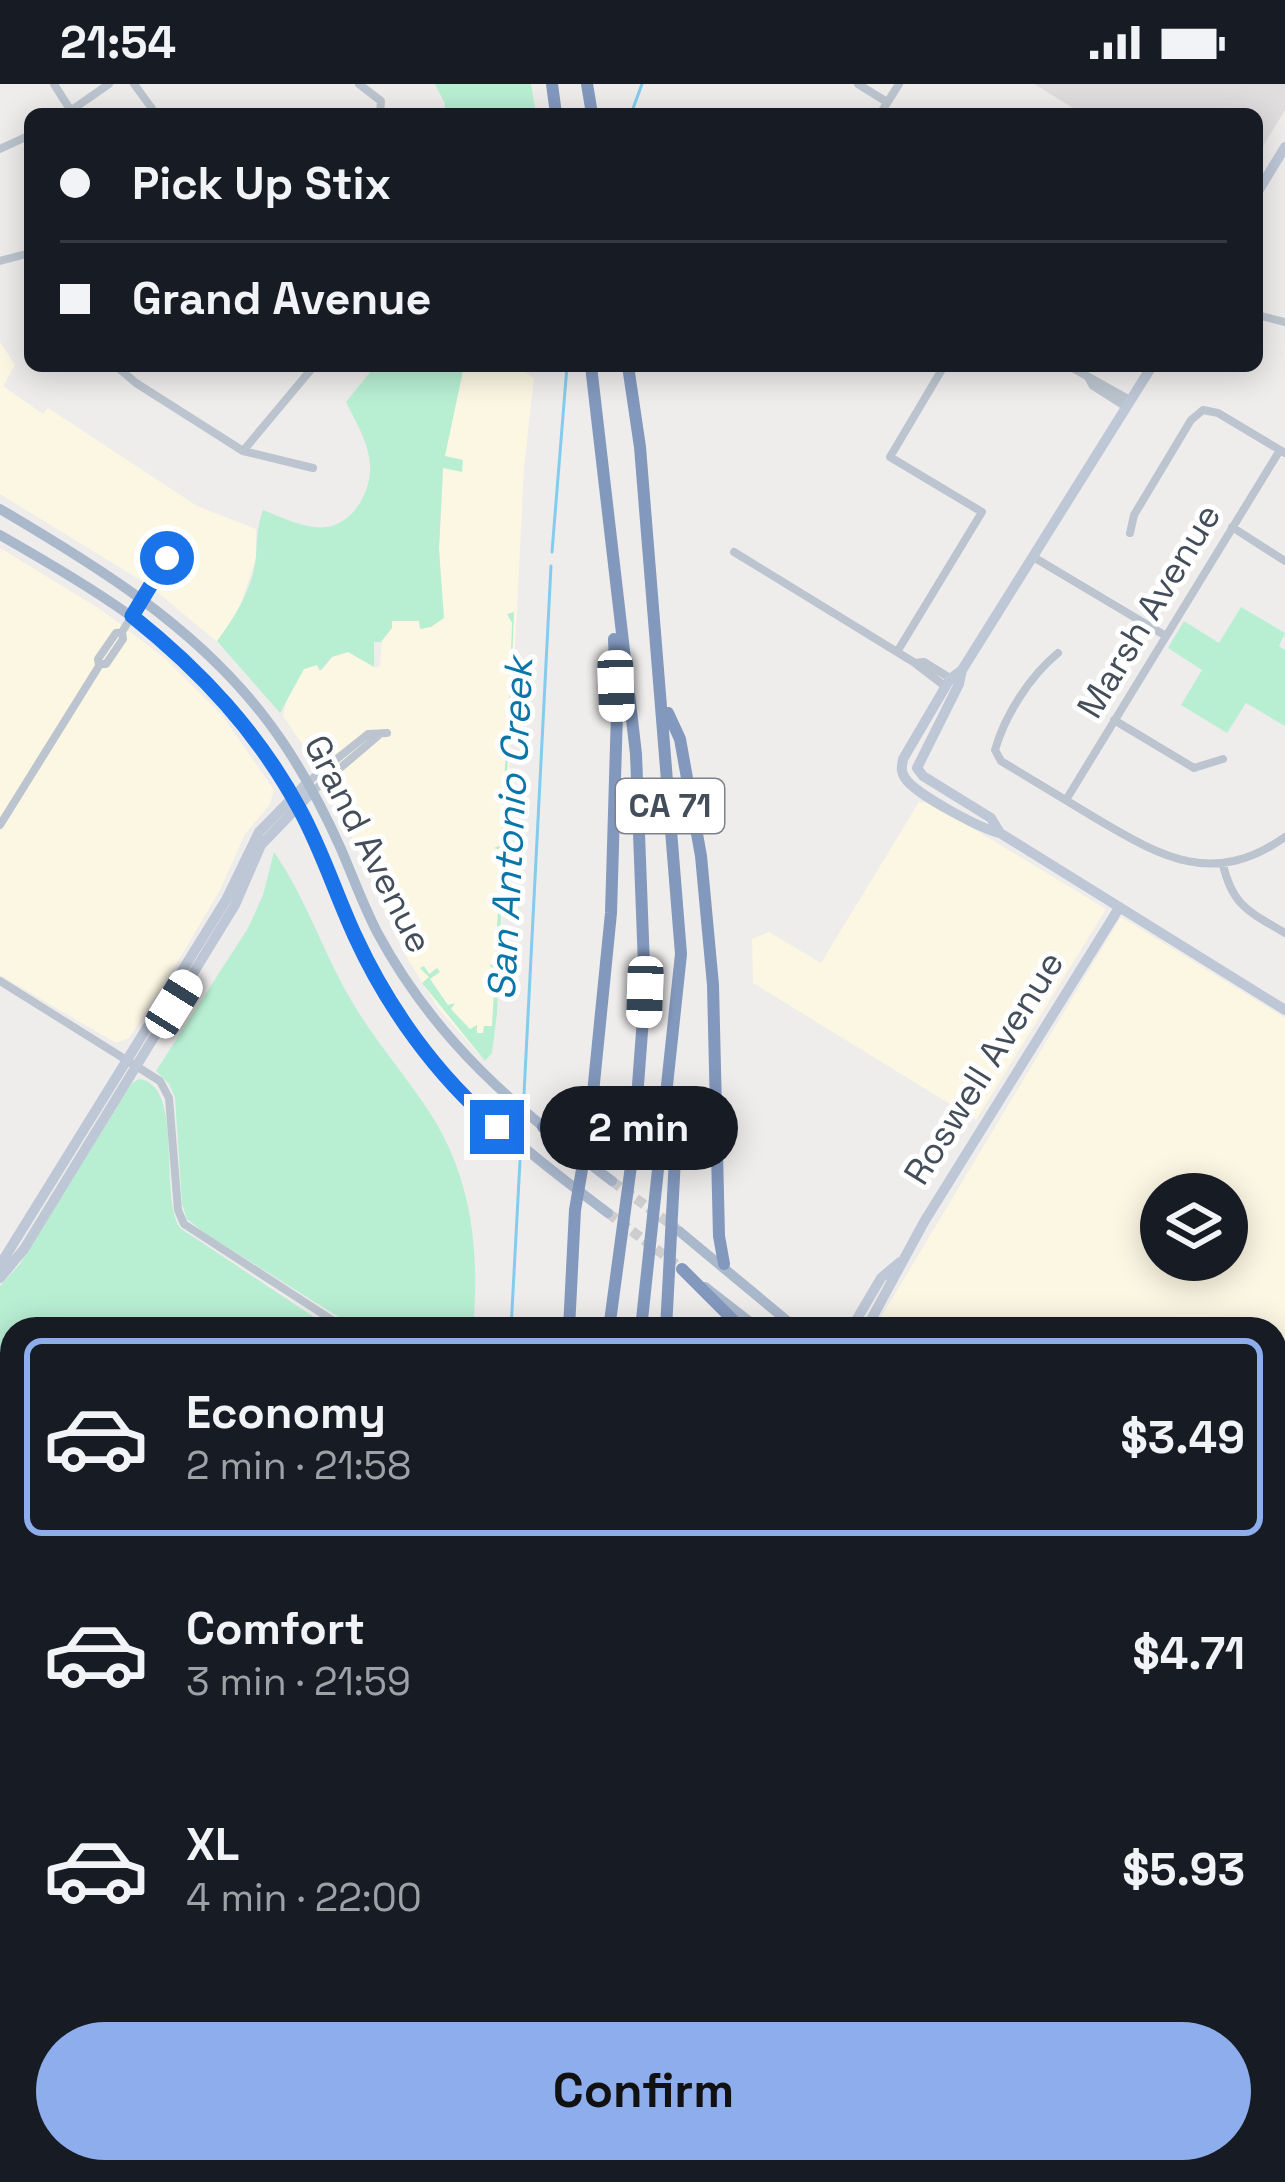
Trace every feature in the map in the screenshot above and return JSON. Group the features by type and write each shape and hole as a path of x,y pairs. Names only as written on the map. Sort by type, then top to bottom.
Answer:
{"highway":[{"name":"CA 71","path":"592,372 636,754 643,862 644,1031 611,1317"},
{"name":"CA 71","path":"629,372 640,447 681,954 642,1317"},
{"path":"570,1317 578,1190 611,913 617,712 614,632 619,614"},
{"path":"663,704 680,740 707,914 716,1018 719,1236 724,1264"},
{"path":"543,1127 572,1122 593,1093"},
{"path":"667,1317 676,1139 668,1104"},
{"path":"679,1267 730,1317"}],"main road":[{"path":"1263,183 1285,147"},
{"path":"1000,832 985,830 906,781 902,766 1148,372"},
{"name":"Grand Avenue","path":"0,509 142,598 198,644 244,692 310,786 367,913 398,969 442,1032 500,1092 612,1181"},
{"name":"Grand Avenue","path":"0,535 132,616 183,657 222,697 295,801 386,995 441,1069 497,1127 608,1213"},
{"path":"952,686 917,768 923,776 991,818 1000,832 1285,1010"},
{"path":"0,1264 237,901 261,845 310,786"},
{"name":"Roswell Avenue","path":"873,1317 902,1259 1118,908"},
{"path":"0,1278 23,1249 132,1063"},
{"path":"680,1231 784,1317"},
{"name":"Roswell Avenue","path":"857,1317 881,1278 902,1259"},
{"path":"679,1267 744,1317"}],"street":[{"path":"76,108 109,84"},
{"path":"359,84 381,101 380,108"},
{"path":"858,84 887,102"},
{"path":"884,108 898,84"},
{"path":"123,372 243,451 313,468"},
{"path":"243,451 309,372"},
{"path":"897,652 982,512 890,457 940,372"},
{"path":"1079,372 1128,404"},
{"path":"1130,533 1135,514 1191,420 1203,410 1218,412 1282,452"},
{"name":"Marsh Avenue","path":"1066,800 1282,452"},
{"path":"1232,527 1285,560"},
{"path":"734,552 915,663 924,662 952,686"},
{"path":"1035,557 1166,636"},
{"path":"0,825 101,664 106,664 123,639 122,632 167,558"},
{"path":"1058,653 1038,670 995,750 1001,761 1156,854 1223,865 1268,849 1285,837"},
{"path":"1114,720 1194,768 1223,759"},
{"path":"310,786 383,733"},
{"path":"0,798 12,806"},
{"path":"1223,865 1230,892 1245,909 1285,933"},
{"path":"0,981 160,1081 170,1098 178,1210 184,1224 327,1317"}],"shaded area":[{"path":"1034,84 1285,84 1285,110 1263,146 1263,108 1073,108"},
{"path":"0,342 15,365 3,386 43,414 48,408 197,506 256,529 256,558 239,609 217,642 150,586 0,494"},
{"path":"460,372 525,372 534,378 524,467 497,1014 492,1053 485,1061 438,1008 403,951 326,779 283,716 304,669 318,665 323,669 332,657 348,652 376,668 391,621 442,617 439,549 444,456"},
{"path":"0,548 103,611 167,660 222,715 274,790 270,804 245,834 220,890 174,968 129,1038 116,1043 0,975"},
{"path":"919,802 931,803 1106,909 976,1120 753,983 752,939 769,932 821,963"},
{"path":"1121,917 1285,1018 1285,1317 881,1317"}],"green space":[{"path":"435,84 531,84 535,108 444,108"},
{"path":"370,372 463,372 445,456 463,460 462,472 443,468 439,549 444,618 420,629 419,621 392,621 381,642 374,642 374,667 348,652 332,657 320,671 317,665 304,669 280,713 217,641 251,579 263,510 303,525 327,527 343,521 359,504 370,461 346,402"},
{"path":"515,590 497,1014 492,1053 485,1061 422,983 429,977 420,968 424,966 429,974 437,968 440,972 430,979 448,1005 455,1003 451,1009 470,1029 477,1025 477,1033 483,1033 484,1026 492,1026 495,970 489,965 495,964 498,910 492,904 499,903 501,850 494,848 501,845 506,745 500,742 508,734 512,623 507,614 514,612"},
{"path":"1241,607 1285,633 1279,646 1285,650 1285,726 1246,703 1227,733 1181,705 1202,670 1168,648 1184,621 1219,643"},
{"path":"274,852 351,1000 442,1133 469,1214 475,1270 473,1317 339,1317 187,1219 175,1098 156,1071 248,928"},
{"path":"139,1079 153,1086 162,1100 171,1191 180,1228 314,1317 0,1317 0,1286 20,1264 131,1084"}],"waterway":[{"name":"San Antonio Creek","path":"633,108 642,84"},
{"name":"San Antonio Creek","path":"552,552 567,372"},
{"name":"San Antonio Creek","path":"524,1094 551,566"},
{"name":"San Antonio Creek","path":"512,1317 520,1161"}],"tunnel":[{"path":"612,1181 677,1229"},
{"path":"608,1213 677,1265"}],"route":[{"path":"167,558 132,616 201,675 255,739 304,818 386,995 441,1069 497,1127"}]}
